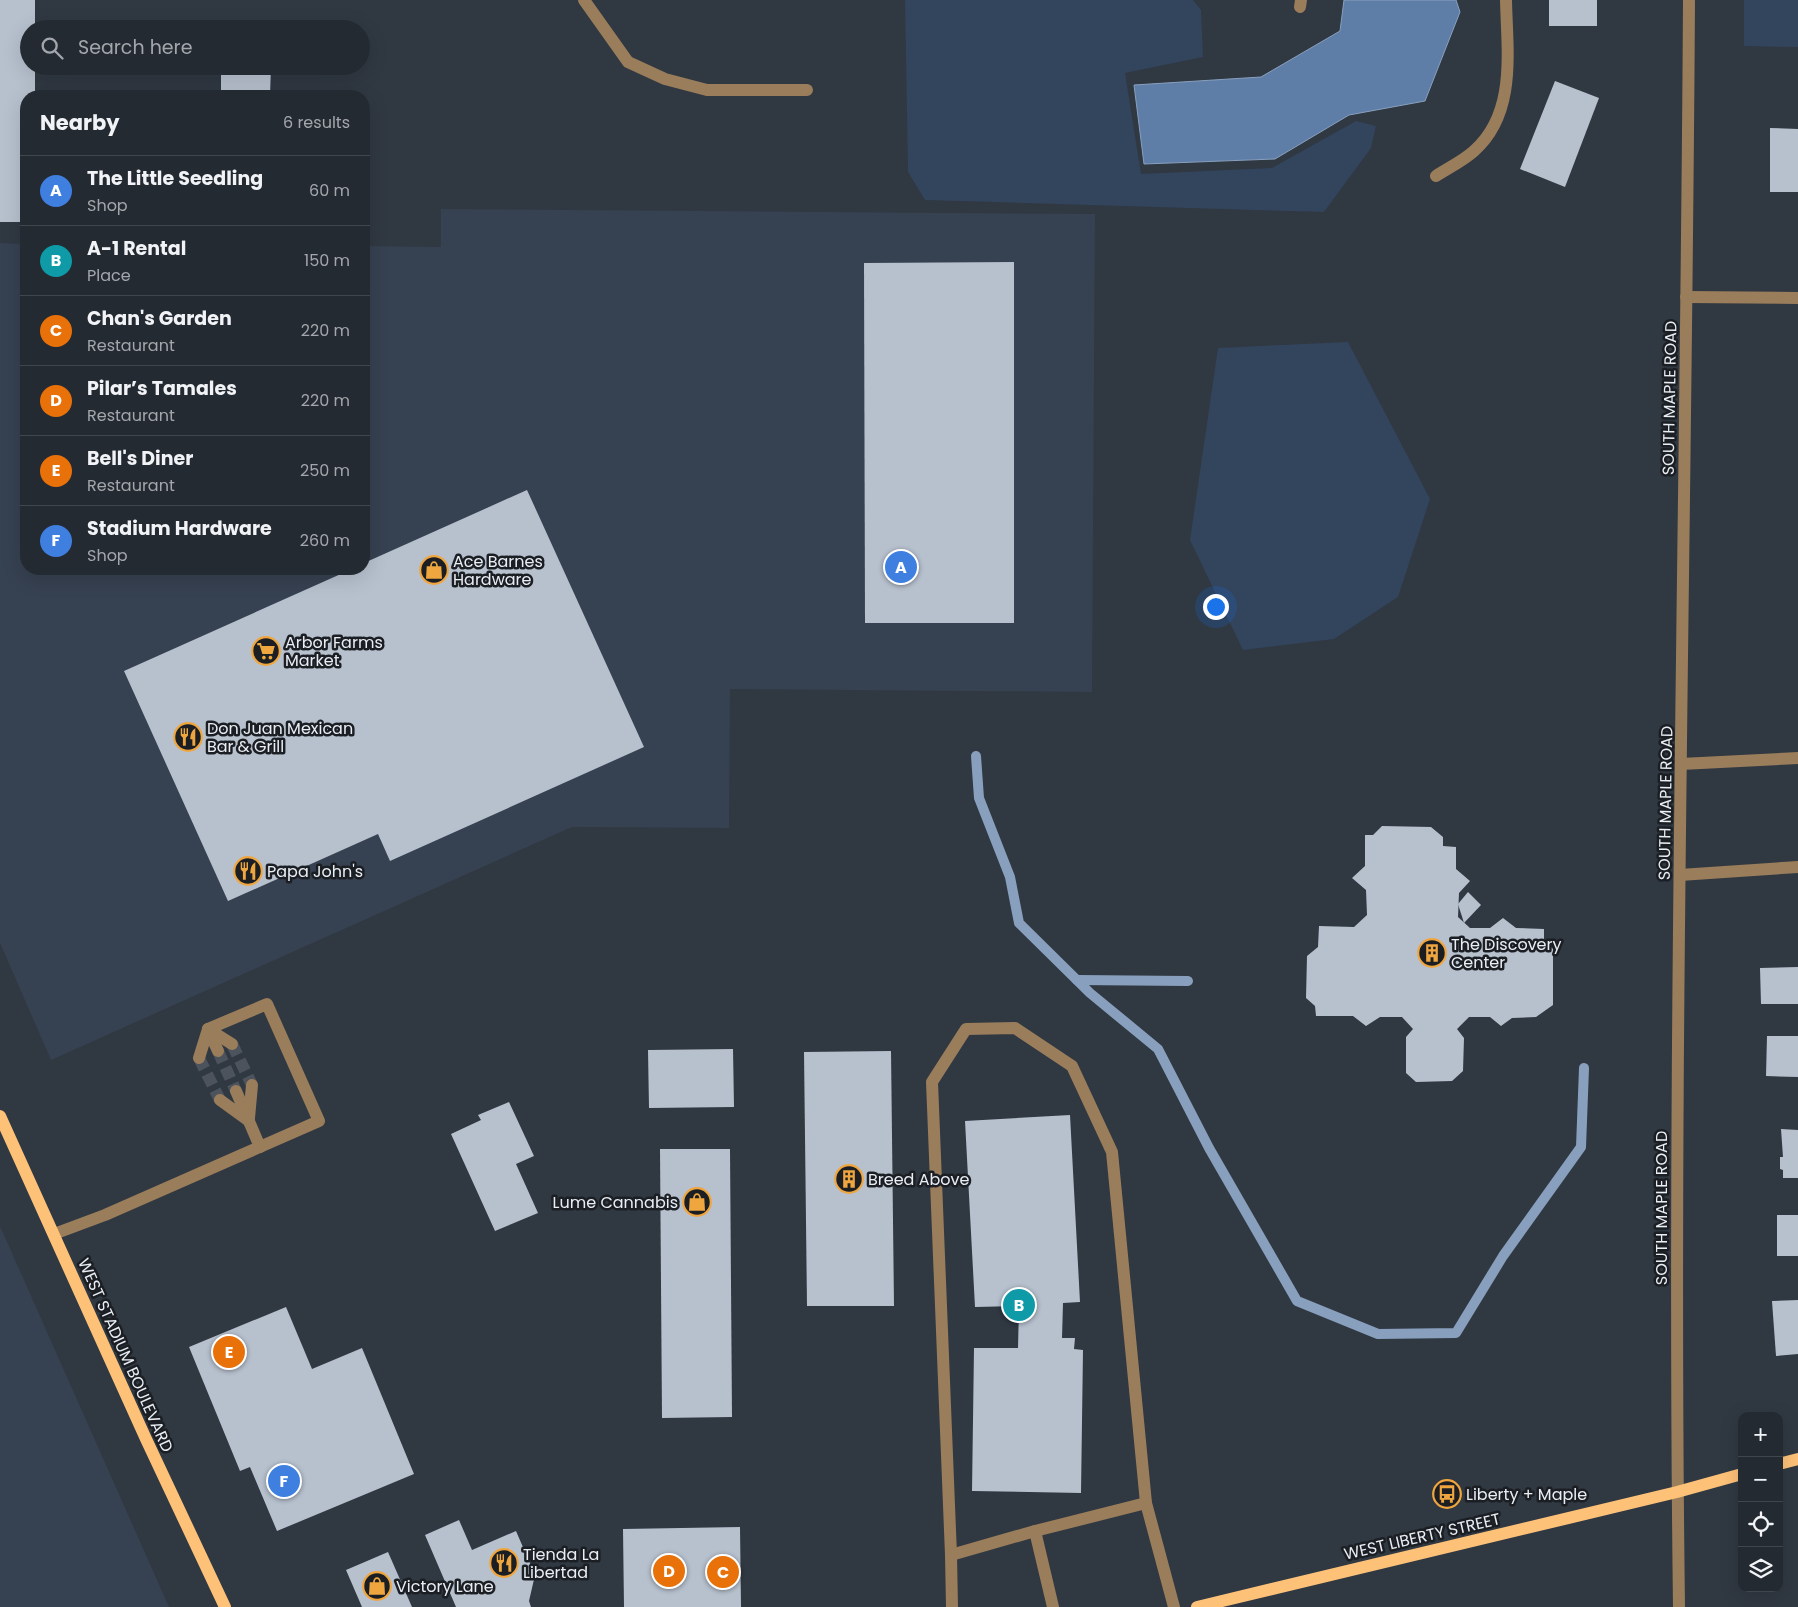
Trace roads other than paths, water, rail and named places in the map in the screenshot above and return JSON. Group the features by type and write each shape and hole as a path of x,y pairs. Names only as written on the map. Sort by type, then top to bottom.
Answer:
{"main road":[{"name":"WEST STADIUM BOULEVARD","path":"0,1116 146,1439 225,1607"},
{"path":"1783,1463 1798,1459"},
{"name":"WEST LIBERTY STREET","path":"1197,1607 1677,1492 1738,1475"}],"street":[{"path":"584,0 628,62 665,79 707,90 807,90"},
{"path":"1436,176 1474,151 1493,130 1505,98 1508,59 1506,0"},
{"name":"SOUTH MAPLE ROAD","path":"1680,1607 1677,1492 1680,876 1689,0"},
{"path":"1686,298 1798,298"},
{"path":"1681,764 1798,758"},
{"path":"1680,876 1798,867"},
{"path":"54,1234 105,1215 319,1121 267,1004 208,1028"},
{"path":"208,1028 232,1044"},
{"path":"208,1028 218,1051"},
{"path":"199,1058 208,1028"},
{"path":"952,1607 952,1555 932,1082 966,1029 1015,1028 1072,1066 1112,1152 1146,1503 1174,1607"},
{"path":"249,1121 252,1085"},
{"path":"236,1091 260,1146"},
{"path":"220,1100 249,1121"},
{"path":"952,1555 1034,1531 1146,1503"},
{"path":"1034,1531 1053,1607"}],"waterway":[{"path":"976,756 979,798 1010,877 1019,923 1090,993 1158,1049 1209,1148 1297,1301 1378,1334 1456,1333 1503,1256 1581,1147 1584,1068"},
{"path":"1077,980 1188,981"}],"tunnel":[{"path":"232,1044 252,1085"},
{"path":"218,1051 236,1091"},
{"path":"199,1058 220,1100"}],"place":[{"name":"The Little Seedling","path":"901,567"},
{"name":"Ace Barnes Hardware","path":"434,570"},
{"name":"Arbor Farms Market","path":"266,651"},
{"name":"Don Juan Mexican Bar & Grill","path":"188,737"},
{"name":"Papa John's","path":"248,871"},
{"name":"The Discovery Center","path":"1432,953"},
{"name":"Breed Above","path":"849,1179"},
{"name":"Lume Cannabis","path":"697,1202"},
{"name":"A-1 Rental","path":"1019,1305"},
{"name":"Bell's Diner","path":"229,1352"},
{"name":"Stadium Hardware","path":"284,1481"},
{"name":"Liberty + Maple","path":"1447,1494"},
{"name":"Tienda La Libertad","path":"504,1563"},
{"name":"Pilar’s Tamales","path":"669,1571"},
{"name":"Chan's Garden","path":"723,1572"},
{"name":"Victory Lane","path":"377,1586"}]}
